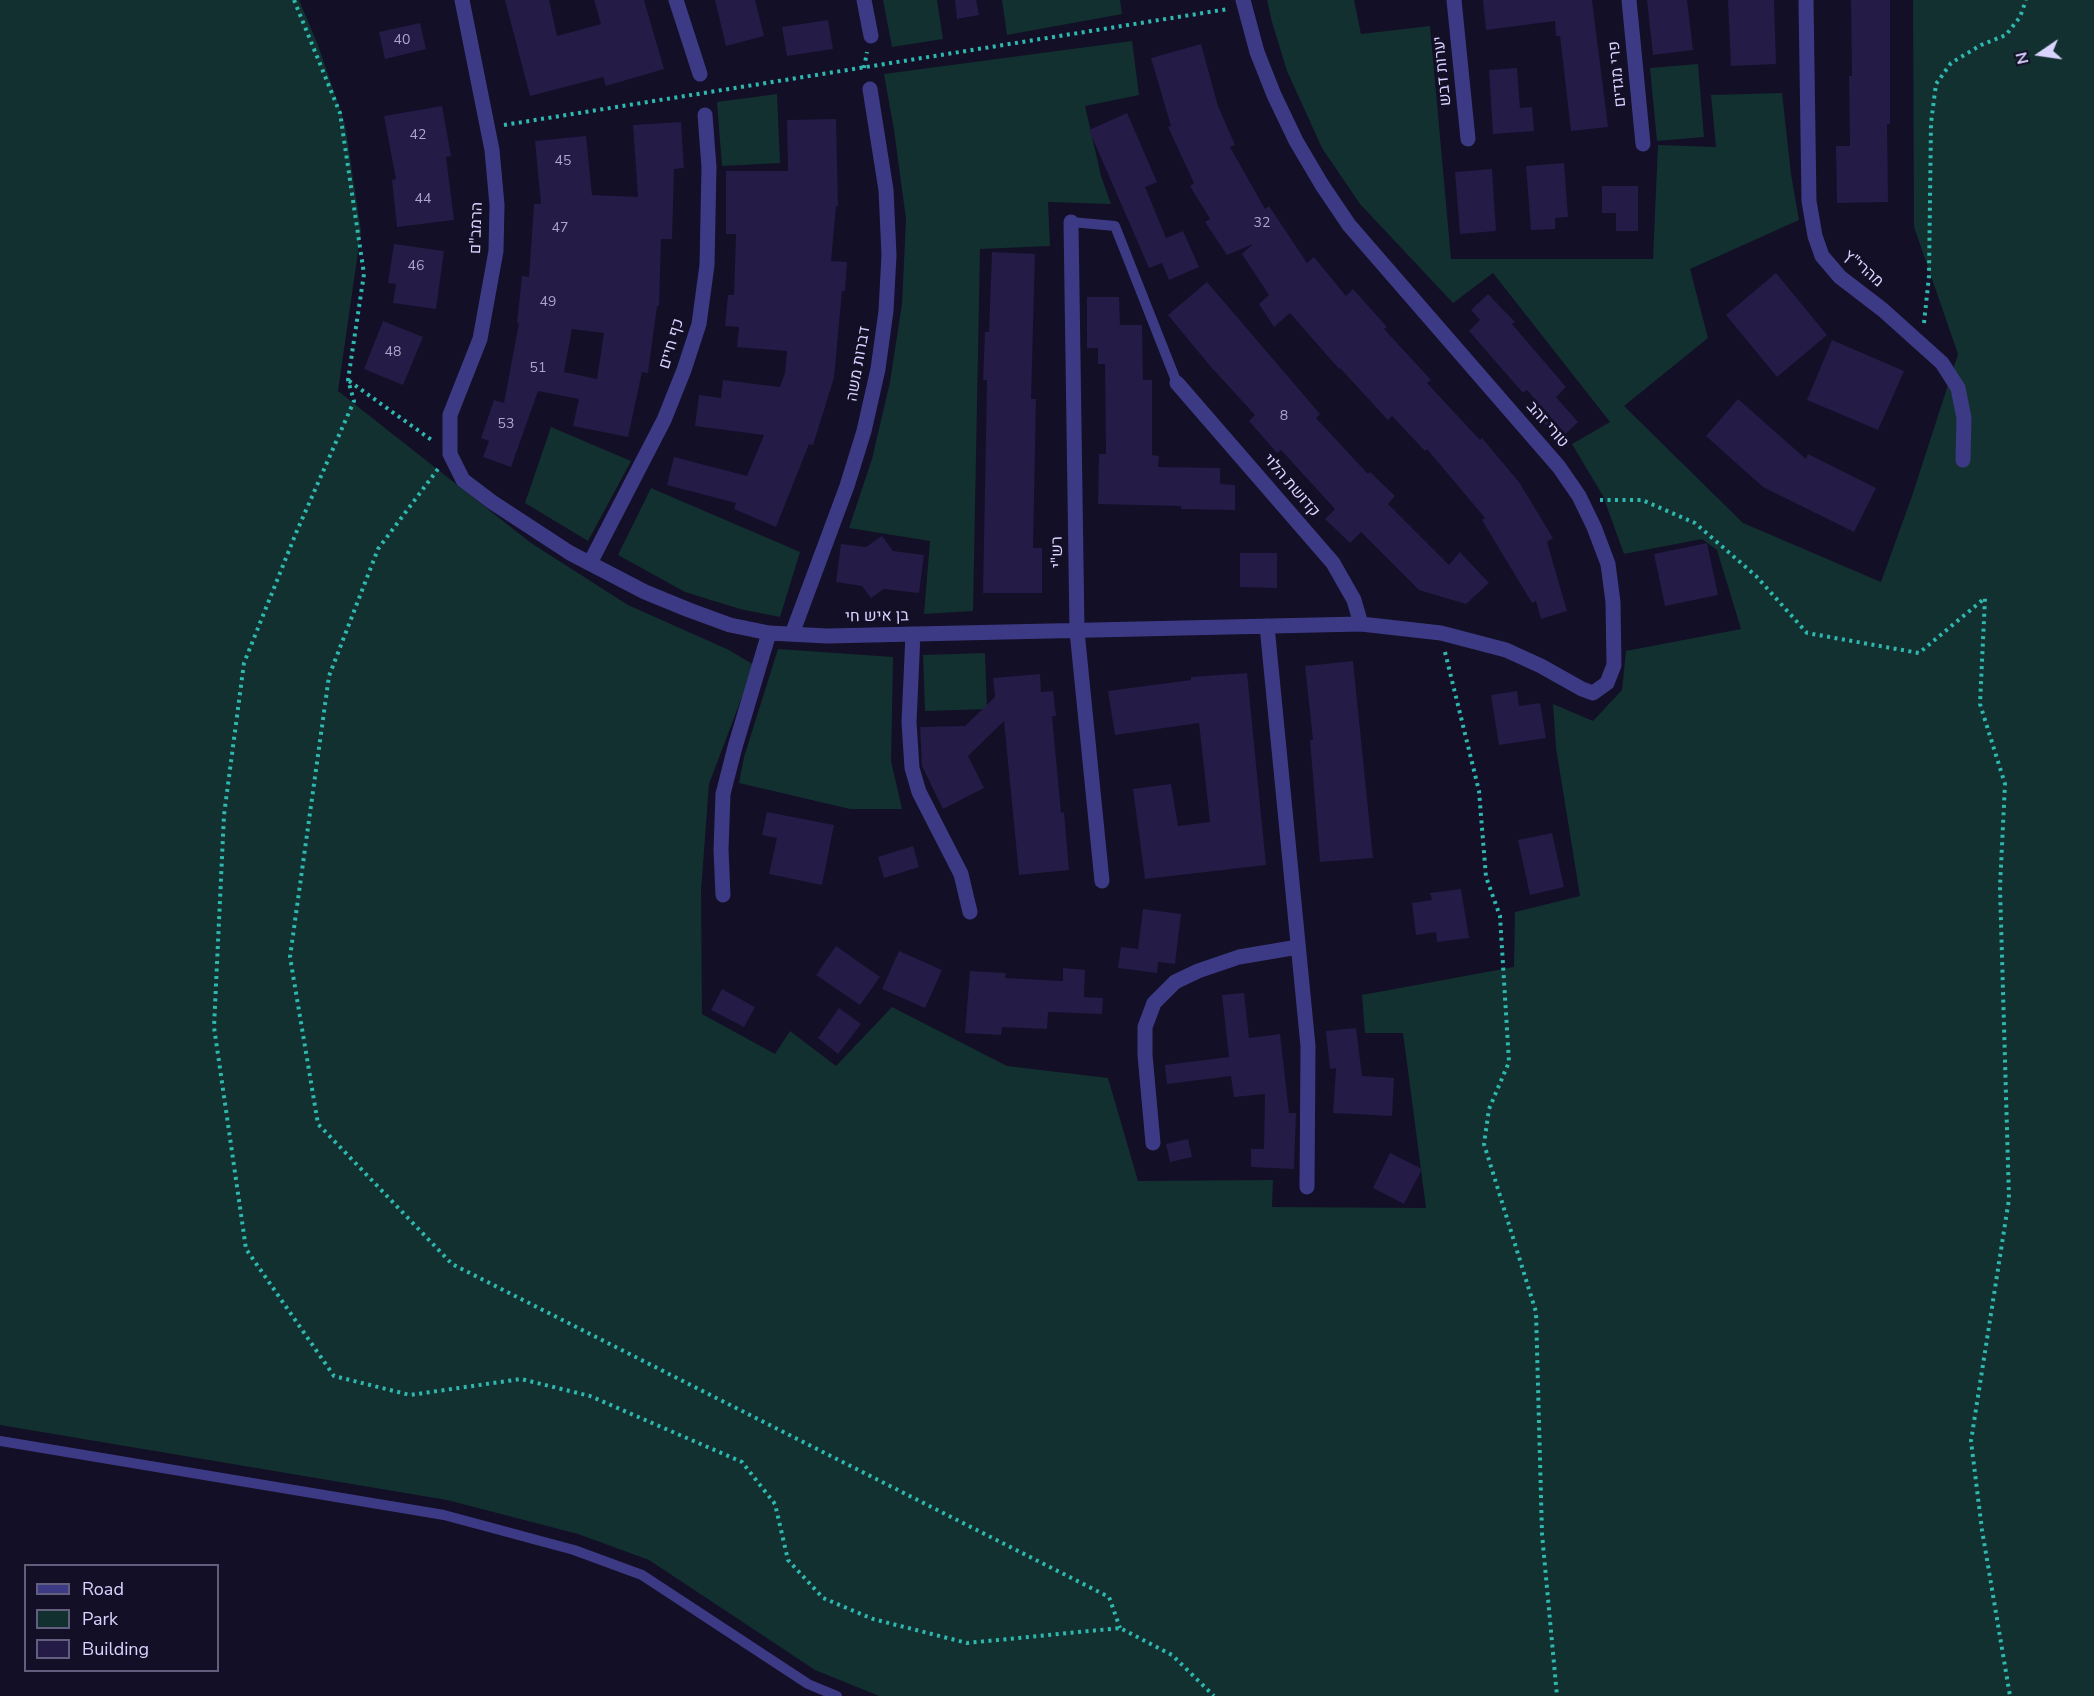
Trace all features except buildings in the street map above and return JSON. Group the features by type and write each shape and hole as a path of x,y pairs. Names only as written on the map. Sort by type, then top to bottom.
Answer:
{"street":[{"name":"הרמב\"ם","path":"450,454 450,415 480,339 496,251 497,205 492,150 462,0"},
{"path":"676,0 700,74"},
{"path":"864,0 871,36"},
{"name":"יערות דבש","path":"1454,0 1468,139"},
{"name":"פרי מגדים","path":"1629,0 1643,144"},
{"name":"מהרי\"ץ","path":"1806,0 1809,201 1815,236 1822,256 1840,277 1883,310 1942,363 1958,388 1964,418 1963,460"},
{"name":"טורי זהב","path":"1243,3 1257,52 1274,95 1296,141 1327,193 1349,225 1559,467 1581,500 1608,564 1614,602 1614,665 1606,683 1593,693 1506,650 1441,633 1361,624"},
{"name":"דברות משה","path":"792,634 850,475 864,431 878,369 886,311 889,255 886,190 870,89"},
{"name":"כף חיים","path":"590,563 664,420 699,324 707,265 709,222 709,166 705,115"},
{"name":"רש\"י","path":"1071,222 1077,631 1102,881"},
{"name":"קדושת הלוי","path":"1177,383 1333,563 1354,600 1361,624"},
{"name":"בן איש חי","path":"450,454 463,480 492,502 570,553 645,592 689,610 730,625 769,633 827,636 1361,624"},
{"path":"1267,627 1308,1046 1307,1187"},
{"path":"723,895 721,850 723,794 769,633"},
{"path":"913,634 909,722 912,768 919,792 961,874 970,912"},
{"path":"1153,1143 1145,1055 1145,1027 1154,1003 1175,982 1198,971 1239,957 1298,947"}],"lane":[{"path":"1071,222 1115,226 1177,383"},
{"path":"0,1441 444,1515 574,1550 642,1575 808,1684 837,1696"}],"path":[{"path":"294,0 340,113 364,274 348,380 354,401 296,533 244,663 224,815 214,1027 246,1249 334,1376 410,1395 521,1379 590,1396 742,1462 775,1504 788,1560 822,1598 873,1619 967,1643 1120,1628 1172,1655 1214,1696"},
{"path":"1919,341 1926,316 1929,276 1931,123 1936,84 1952,63 1981,45 2006,35 2020,17 2026,0"},
{"path":"488,127 1243,3"},
{"path":"870,89 864,67 871,36"},
{"path":"700,74 705,115"},
{"path":"348,380 450,454 378,549 329,676 290,957 318,1124 452,1264 1109,1597 1120,1628"},
{"path":"1581,500 1642,500 1695,523 1756,576 1807,633 1919,653 1985,598 1980,704 2005,784 2000,887 2010,1199 1971,1441 1982,1530 2010,1696"},
{"path":"1441,633 1479,791 1486,877 1500,916 1509,1062 1489,1109 1484,1144 1536,1312 1542,1534 1557,1696"}],"green space":[{"path":"0,0 299,0 318,45 345,124 361,231 338,391 531,543 628,605 729,650 754,665 709,784 701,891 702,1014 775,1054 790,1031 836,1066 892,1007 1007,1066 1108,1078 1138,1181 1273,1180 1272,1207 1426,1208 1403,1033 1365,1033 1362,995 1514,967 1515,912 1580,896 1556,748 1553,704 1593,721 1622,690 1626,651 1741,629 1717,550 1702,539 1624,554 1603,496 1572,444 1610,422 1493,273 1453,303 1360,204 1322,148 1287,71 1267,0 1354,0 1361,34 1430,26 1451,259 1653,259 1658,145 1716,147 1711,95 1782,93 1791,174 1799,220 1690,269 1708,338 1624,406 1743,523 1881,582 1912,496 1958,354 1914,227 1913,0 2094,0 2094,1696 879,1696 815,1670 649,1560 578,1534 447,1500 0,1425"},
{"path":"883,0 937,0 943,39 892,47"},
{"path":"1002,0 1120,0 1122,14 1007,35"},
{"path":"1132,41 1139,95 1085,106 1101,176 1111,204 1048,202 1050,246 980,249 973,611 924,614 930,541 849,528 872,459 890,382 902,304 906,219 884,74"},
{"path":"1698,64 1704,137 1657,141 1650,68"},
{"path":"777,94 780,163 722,166 717,102"},
{"path":"551,427 631,461 588,541 525,503"},
{"path":"651,488 800,552 780,617 740,609 685,592 618,555"},
{"path":"778,649 893,657 891,761 902,809 850,809 739,783 744,757"},
{"path":"985,653 987,709 925,711 923,655"}]}
